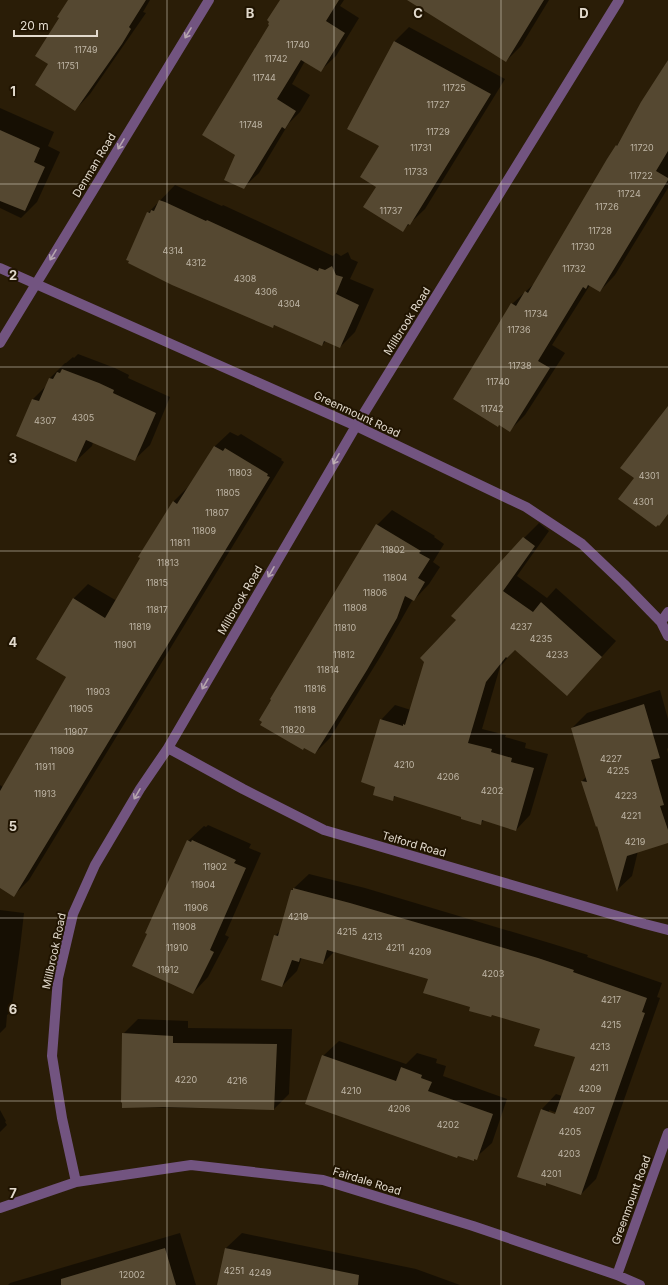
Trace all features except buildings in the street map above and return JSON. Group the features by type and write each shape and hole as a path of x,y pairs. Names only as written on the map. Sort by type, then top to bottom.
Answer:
{"street":[{"name":"Denman Road","path":"0,343 209,0"},
{"name":"Millbrook Road","path":"76,1182 62,1118 52,1056 58,978 73,914 95,865 140,789 168,748 356,426 619,0"},
{"name":"Greenmount Road","path":"0,268 356,426 526,507 582,544 661,622 668,636"},
{"path":"661,622 668,612"},
{"name":"Telford Road","path":"168,748 242,790 324,830 668,930"},
{"name":"Greenmount Road","path":"617,1275 668,1133"},
{"name":"Fairdale Road","path":"76,1182 191,1165 323,1180 473,1226 617,1275 640,1285"},
{"path":"0,1208 76,1182"}]}
